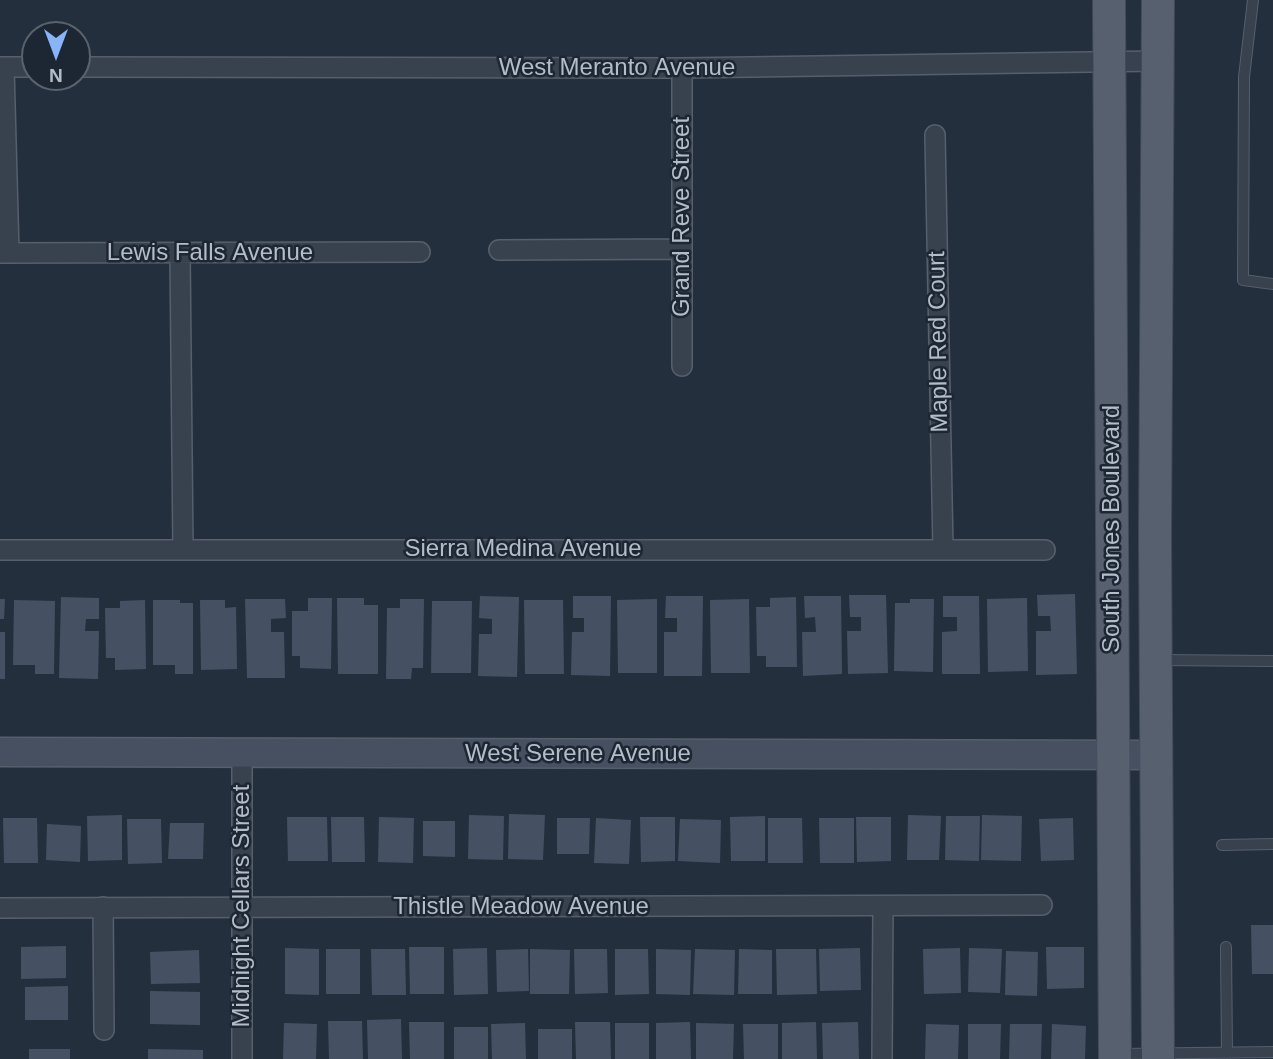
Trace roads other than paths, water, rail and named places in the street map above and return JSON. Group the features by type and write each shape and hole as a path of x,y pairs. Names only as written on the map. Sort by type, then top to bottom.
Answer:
{"main road":[{"name":"South Jones Boulevard","path":"1109,0 1115,1057"},
{"name":"South Jones Boulevard","path":"1157,0 1155,660 1158,1056"}],"street":[{"name":"West Meranto Avenue","path":"91,68 682,68 1158,61"},
{"path":"4,253 2,67 21,67"},
{"name":"Grand Reve Street","path":"682,68 682,366"},
{"name":"Maple Red Court","path":"936,135 943,549"},
{"path":"499,250 682,248"},
{"name":"Lewis Falls Avenue","path":"4,253 420,252"},
{"path":"180,254 183,550"},
{"name":"Sierra Medina Avenue","path":"0,550 1045,550"},
{"name":"West Serene Avenue","path":"0,752 1156,755"},
{"name":"Midnight Cellars Street","path":"242,1059 243,753"},
{"name":"Thistle Meadow Avenue","path":"0,908 1042,905"},
{"path":"882,1059 883,906"},
{"path":"103,907 104,1030"}],"lane":[{"path":"1253,0 1244,77 1242,280 1273,284"},
{"path":"1155,660 1273,661"},
{"path":"1222,845 1273,844"},
{"path":"1226,947 1227,1053"},
{"path":"1115,1057 1273,1052"}]}
